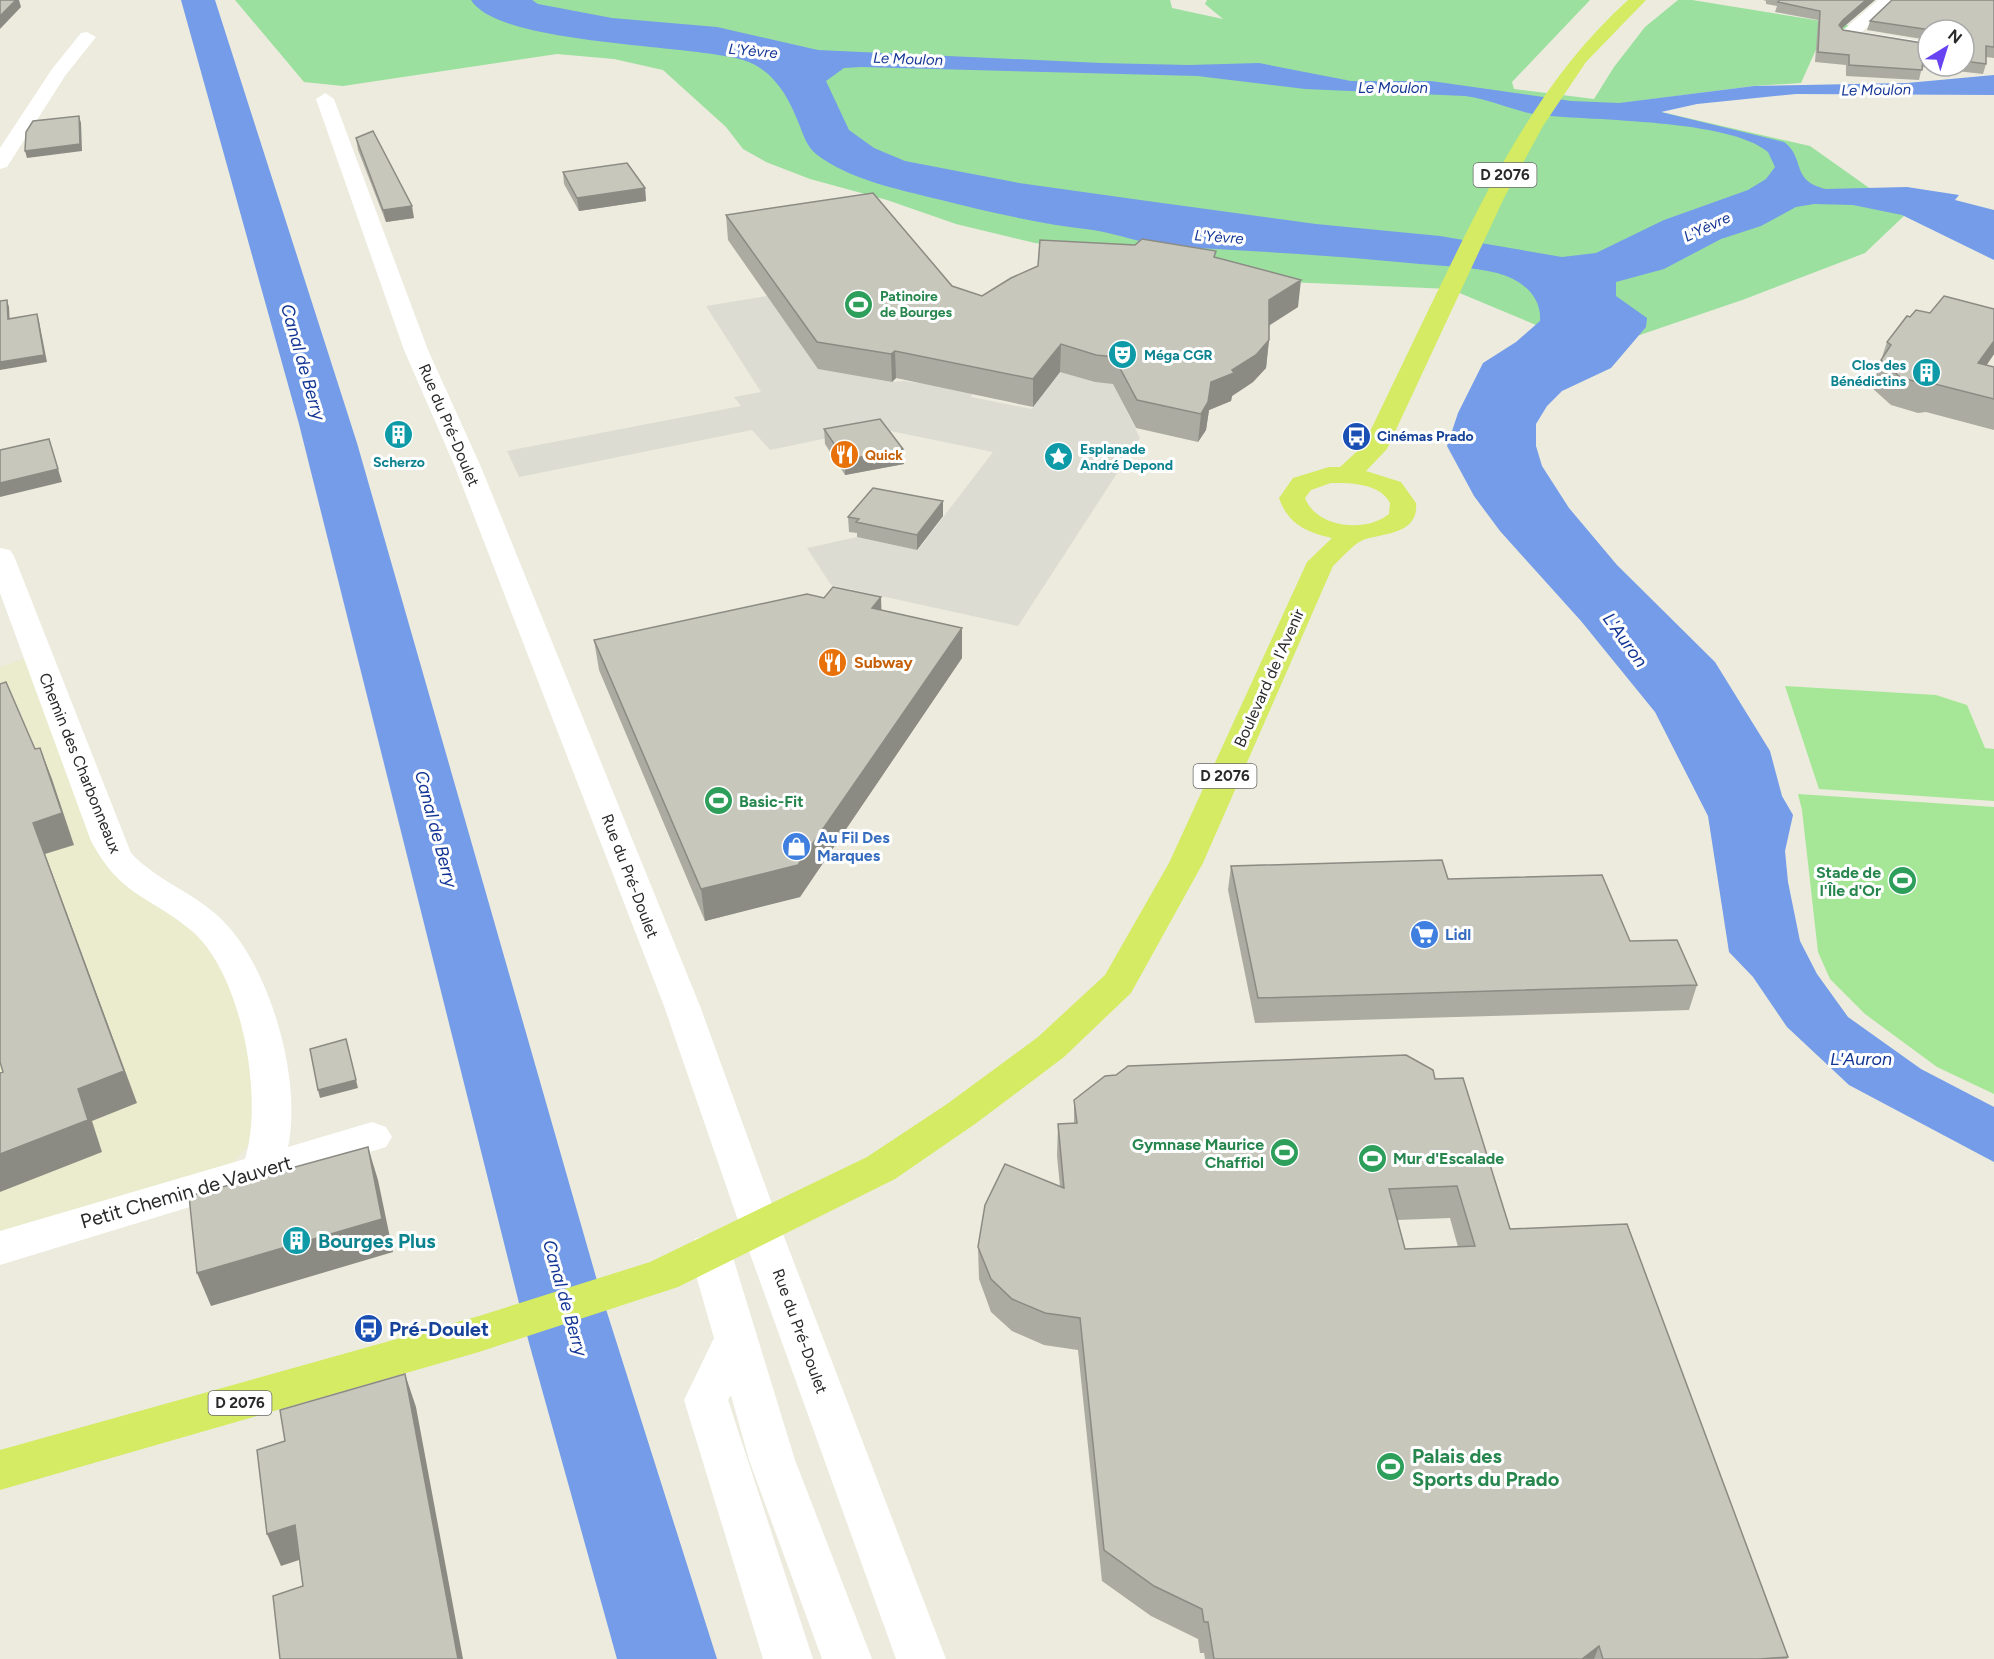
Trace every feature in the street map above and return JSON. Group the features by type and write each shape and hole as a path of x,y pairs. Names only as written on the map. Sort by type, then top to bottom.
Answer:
{"main road":[{"name":"D 2076","path":"1347,475 1374,449 1475,233 1536,118 1554,89 1600,36 1638,0"},
{"path":"1374,449 1380,483"},
{"path":"1347,475 1380,483 1401,499 1404,505 1401,516 1386,527 1355,532 1321,527 1302,517 1296,511 1292,498 1295,490 1314,478 1347,475"},
{"name":"Boulevard de l'Avenir","path":"760,1226 881,1168 952,1120 1051,1047 1118,984 1186,863 1321,562 1321,527"},
{"name":"Boulevard de l'Avenir","path":"1321,562 1355,532"},
{"name":"D 2076","path":"0,1470 479,1334 663,1275 760,1226"}],"street":[{"path":"1888,0 1848,35 1916,45"},
{"path":"0,163 58,73 87,37"},
{"name":"Rue du Pré-Doulet","path":"325,99 416,350 468,467 682,1006 760,1226 921,1659"},
{"name":"Chemin des Charbonneaux","path":"0,555 108,841 120,862 137,878 214,932 230,953 246,986 272,1088 273,1112 262,1169"},
{"name":"Petit Chemin de Vauvert","path":"0,1248 372,1137"},
{"path":"710,1251 772,1460 847,1659"},
{"path":"736,1338 706,1400 788,1659"}],"shaded area":[{"name":"Esplanade André Depond","path":"767,296 819,369 892,382 904,381 940,386 973,393 971,397 1032,409 1059,371 1095,382 1137,385 1124,406 1140,438 1018,626 831,585 807,548 857,537 918,550 993,452 876,428 770,450 752,430 519,477 507,451 741,406 734,397 761,392 706,306"},
{"path":"26,658 102,857 199,929 238,988 260,1133 223,1173 0,1238 0,667"}],"green space":[{"path":"235,0 1170,0 1172,8 1223,19 1205,4 1207,0 1590,0 1512,82 1514,89 1594,99 1614,67 1645,27 1678,0 1692,0 1853,26 1822,36 1801,83 1754,86 1622,103 1810,146 1906,214 1865,253 1745,299 1596,350 1450,289 1263,281 1035,243 956,224 887,200 810,179 766,162 743,149 726,127 663,70 614,59 557,54 343,86 304,82"},
{"path":"1785,686 1936,695 1967,705 1985,748 1994,749 1994,801 1819,789"},
{"name":"Stade de l'Île d'Or","path":"1798,794 1994,807 1994,1094 1937,1067 1865,1014 1830,979 1818,952 1802,810"}],"water":[{"name":"Canal de Berry","path":"181,0 215,0 357,443 598,1284 717,1659 617,1659 529,1343 299,424"},
{"path":"471,0 532,0 538,4 612,18 717,27 818,50 1101,63 1189,65 1259,63 1351,81 1431,81 1571,101 1619,103 1754,86 1907,83 1994,75 1994,95 1796,94 1697,104 1661,112 1784,142 1791,148 1807,181 1826,189 1907,187 1959,195 1955,200 1994,210 1994,260 1902,215 1853,205 1814,204 1796,207 1761,226 1721,239 1664,269 1616,282 1616,296 1647,318 1646,327 1611,368 1562,391 1547,406 1536,424 1536,446 1542,466 1569,508 1617,565 1715,662 1770,751 1782,796 1793,815 1785,851 1788,882 1800,941 1817,974 1848,1017 1921,1069 1994,1107 1994,1162 1849,1085 1787,1027 1753,977 1729,952 1708,816 1655,712 1581,621 1500,531 1474,496 1447,446 1458,413 1483,363 1516,342 1540,321 1537,303 1521,284 1497,273 1465,268 1319,255 1158,245 1103,232 1015,217 906,191 844,171 816,154 810,148 795,114 778,85 754,64 717,55 554,35 517,26 488,15","holes":["861,67 1197,76 1305,89 1465,96 1540,115 1693,127 1749,141 1768,152 1775,167 1766,179 1748,190 1664,220 1596,253 1562,257 1440,236 1316,224 1019,183 905,161 874,148 849,130 826,81 844,68"]}],"building":[{"path":"0,0 16,0 0,16"},
{"path":"1780,0 1866,0 1839,25 1843,30 1916,42 1916,70 1849,65 1849,55 1818,52 1820,11 1778,2"},
{"path":"1892,0 1994,0 1994,47 1986,46 1986,64 1976,63 1976,18 1916,18 1916,28 1870,21"},
{"path":"79,116 80,144 25,151 26,132 33,121"},
{"path":"373,131 412,206 383,210 356,138"},
{"path":"627,163 645,188 577,198 563,172"},
{"path":"873,193 952,286 982,296 1011,278 1038,266 1040,240 1135,245 1142,239 1216,251 1214,257 1301,280 1269,300 1269,340 1256,355 1232,370 1234,373 1211,382 1208,402 1201,414 1137,400 1114,357 1096,355 1061,344 1033,379 895,351 891,354 817,342 726,215"},
{"path":"1944,296 1994,309 1994,341 1978,363 1994,367 1994,399 1900,377 1881,360 1891,345 1887,342 1907,316 1910,317 1916,310 1930,313"},
{"path":"7,300 8,319 37,314 44,355 0,362 0,301"},
{"path":"880,419 903,449 845,460 824,429"},
{"path":"49,439 58,469 0,483 0,450"},
{"path":"873,488 943,501 917,535 856,522 859,519 848,517"},
{"path":"833,587 881,597 872,608 962,628 798,865 701,889 594,640 807,594 824,598"},
{"path":"6,682 35,749 40,748 62,813 33,823 124,1071 78,1089 88,1120 0,1154 0,1073 3,1072 0,1062 0,684"},
{"name":"Lidl","path":"1442,860 1448,879 1602,875 1630,941 1677,940 1697,985 1258,998 1231,866"},
{"path":"346,1039 356,1080 318,1090 310,1049"},
{"name":"Palais des Sports du Prado","path":"1406,1055 1433,1070 1435,1079 1463,1078 1510,1229 1627,1224 1788,1657 1603,1659 1599,1646 1582,1659 1214,1659 1208,1622 1204,1622 1202,1609 1154,1586 1104,1550 1080,1318 1045,1313 1012,1299 991,1279 978,1247 985,1205 1005,1164 1064,1188 1058,1124 1077,1123 1074,1100 1105,1076 1116,1075 1128,1066","holes":["1457,1186 1475,1246 1405,1249 1389,1189"]},
{"path":"368,1147 382,1219 197,1273 189,1196"},
{"path":"405,1374 458,1659 280,1659 273,1596 303,1586 295,1525 267,1534 257,1450 285,1441 280,1410"}],"place":[{"name":"Patinoire de Bourges","path":"859,304"},
{"name":"Méga CGR","path":"1123,355"},
{"name":"Clos des Bénédictins","path":"1927,373"},
{"name":"Scherzo","path":"399,435"},
{"name":"Cinémas Prado","path":"1356,436"},
{"name":"Quick","path":"844,455"},
{"name":"Esplanade André Depond","path":"1059,457"},
{"name":"Subway","path":"833,662"},
{"name":"Basic-Fit","path":"718,801"},
{"name":"Au Fil Des Marques","path":"796,846"},
{"name":"Stade de l'Île d'Or","path":"1902,881"},
{"name":"Lidl","path":"1424,934"},
{"name":"Gymnase Maurice Chaffiol","path":"1285,1153"},
{"name":"Mur d'Escalade","path":"1372,1158"},
{"name":"Bourges Plus","path":"297,1241"},
{"name":"Pré-Doulet","path":"368,1329"},
{"name":"Palais des Sports du Prado","path":"1391,1467"}],"water label":[{"name":"L'Yèvre","path":"753,51"},
{"name":"Le Moulon","path":"908,59"},
{"name":"Le Moulon","path":"1393,88"},
{"name":"Le Moulon","path":"1876,90"},
{"name":"L'Yèvre","path":"1707,227"},
{"name":"L'Yèvre","path":"1219,237"},
{"name":"L'Auron","path":"1625,640"},
{"name":"L'Auron","path":"1861,1059"}]}
